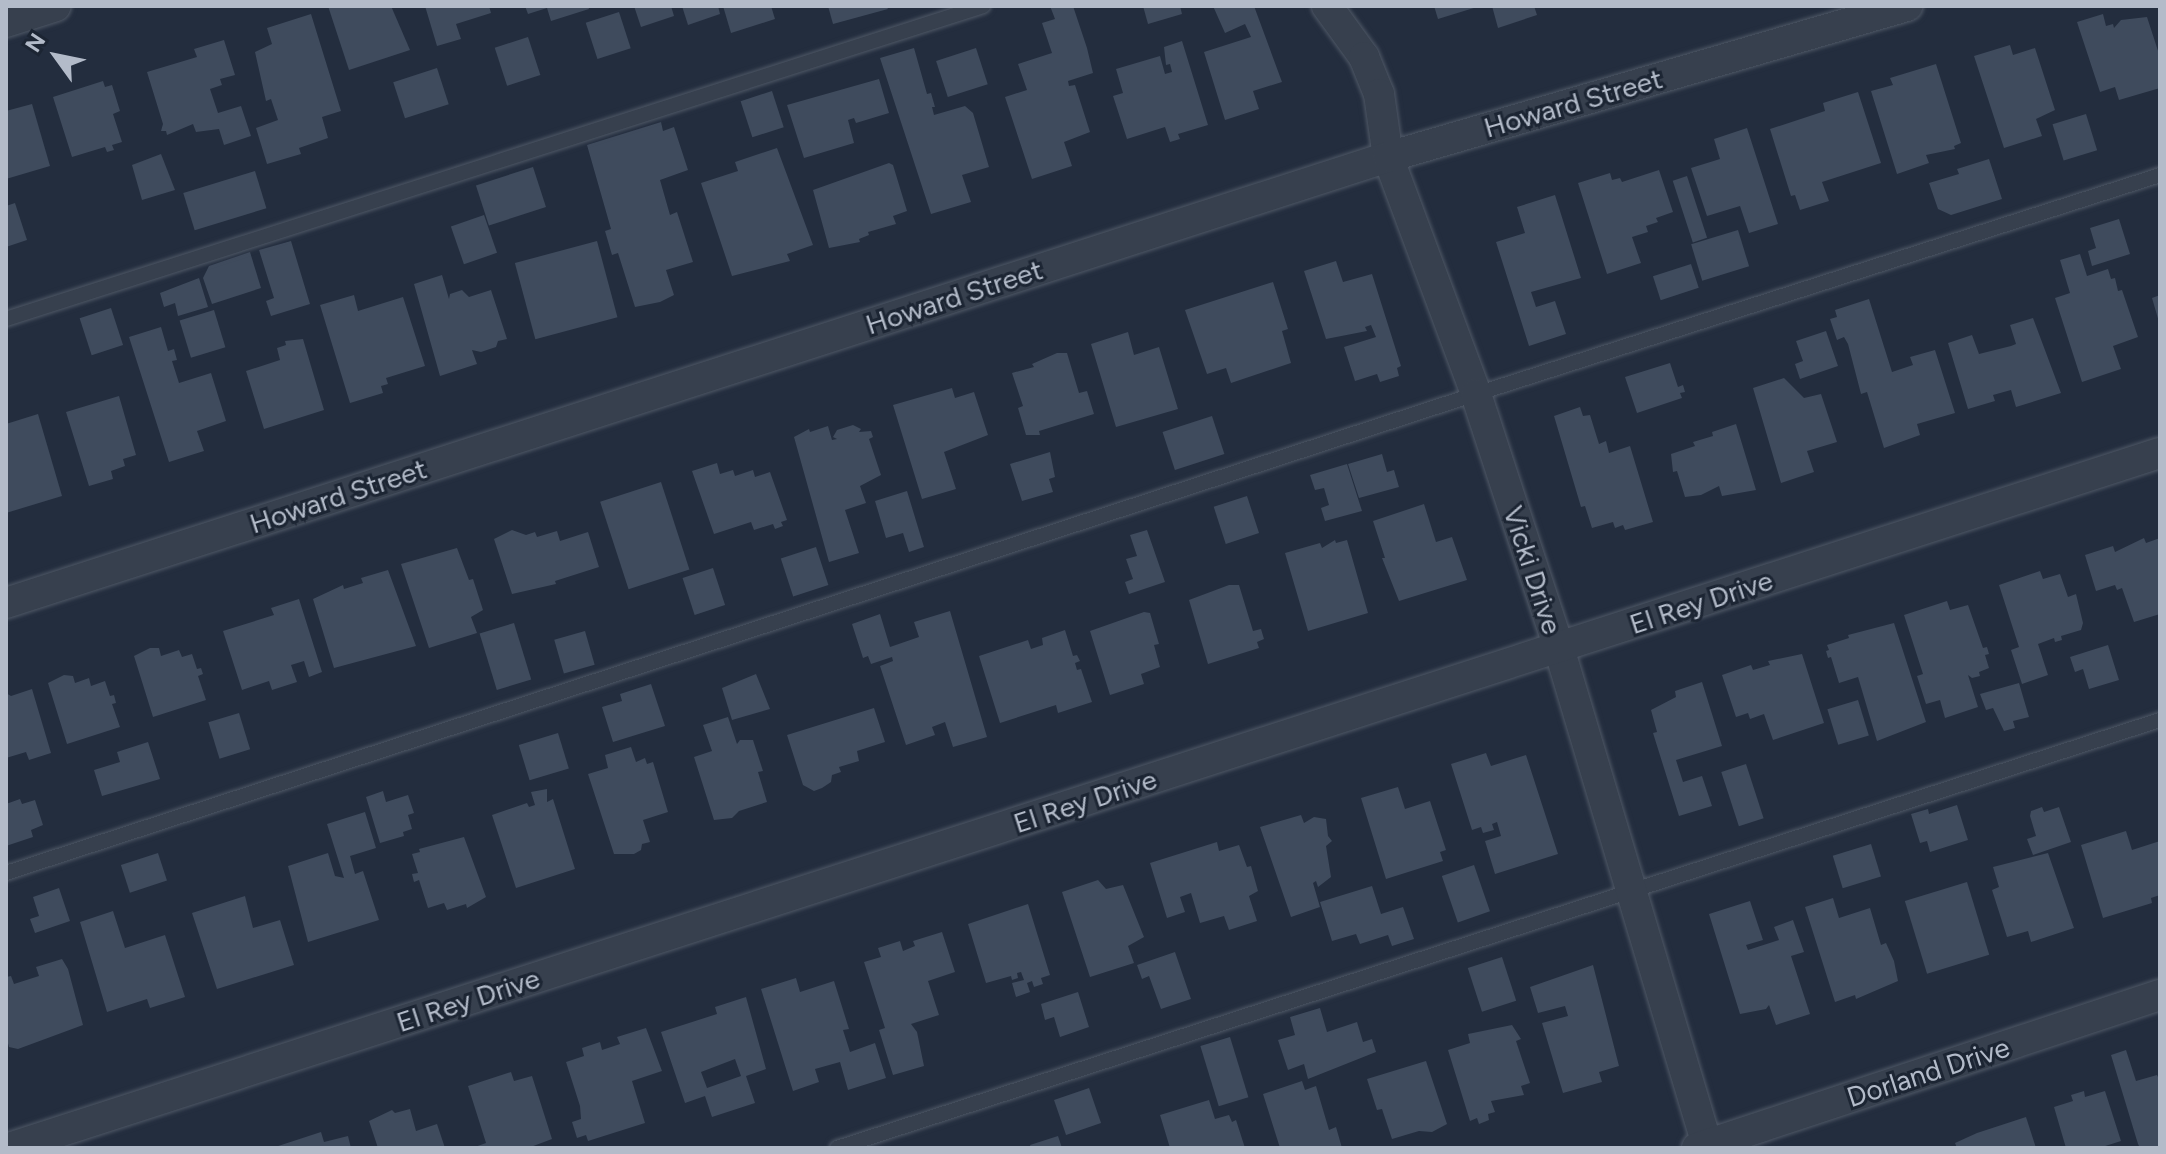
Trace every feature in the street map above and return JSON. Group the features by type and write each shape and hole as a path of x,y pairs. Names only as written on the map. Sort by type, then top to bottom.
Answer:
{"street":[{"path":"6,22 56,6"},
{"name":"Vicki Drive","path":"1327,6 1369,69 1379,94 1388,157 1476,394 1559,648 1704,1147"},
{"name":"Howard Street","path":"6,603 1388,157 1907,6"},
{"name":"El Rey Drive","path":"9,1148 2160,453"},
{"name":"Dorland Drive","path":"1704,1147 2160,995"}],"lane":[{"path":"6,319 983,6"},
{"path":"6,873 1476,394 2160,175"},
{"path":"837,1148 2160,720"}],"building":[{"path":"328,6 391,6 410,50 349,70"},
{"path":"425,6 489,6 491,13 456,24 461,39 437,46"},
{"path":"525,6 588,6 589,9 551,21 547,8 528,14"},
{"path":"634,6 671,6 674,16 641,27"},
{"path":"682,6 718,6 720,14 688,25"},
{"path":"723,6 771,6 775,19 731,33"},
{"path":"828,6 886,6 888,9 833,24"},
{"path":"1050,6 1073,6 1087,48 1093,73 1068,81 1069,86 1075,85 1090,132 1064,142 1072,166 1032,179 1005,97 1027,90 1018,64 1052,53 1042,23 1055,19"},
{"path":"1143,6 1180,6 1182,14 1148,24"},
{"path":"1213,6 1254,6 1282,82 1253,91 1259,109 1225,120 1204,52 1251,37 1245,24 1225,33"},
{"path":"1434,6 1477,6 1477,7 1438,19"},
{"path":"1492,6 1534,6 1537,15 1498,28"},
{"path":"619,12 631,48 597,59 586,23"},
{"path":"311,14 341,111 322,117 328,138 299,148 301,154 267,164 256,128 278,120 271,99 266,101 255,52 272,44 267,28"},
{"path":"2103,14 2106,26 2113,24 2114,28 2121,20 2147,17 2160,57 2160,88 2119,100 2115,87 2100,92 2077,22"},
{"path":"528,37 540,75 507,86 495,48"},
{"path":"224,40 235,75 220,79 222,85 210,89 218,113 241,106 251,136 224,145 219,129 196,132 193,124 167,135 166,131 161,131 163,124 147,72 197,57 194,49"},
{"path":"1182,41 1208,125 1178,134 1180,139 1170,142 1165,127 1127,139 1113,96 1123,93 1116,69 1160,56 1165,74 1172,72 1170,64 1166,65 1164,47"},
{"path":"2010,45 2013,55 2035,48 2055,110 2036,119 2042,136 2004,148 1974,56"},
{"path":"914,48 927,94 931,93 934,115 965,106 973,113 989,167 962,175 971,202 931,214 880,58"},
{"path":"976,48 988,84 948,97 936,61"},
{"path":"1936,64 1961,143 1954,146 1955,149 1926,155 1929,163 1897,174 1871,91 1893,85 1890,78"},
{"path":"437,68 449,104 405,118 393,82"},
{"path":"879,79 889,113 856,123 854,118 848,120 854,143 804,158 787,105"},
{"path":"103,81 105,87 112,85 120,111 113,114 122,142 112,145 114,150 107,152 105,147 72,157 53,97"},
{"path":"772,91 784,127 752,137 741,101"},
{"path":"1858,92 1881,163 1822,182 1829,201 1800,210 1795,195 1791,196 1770,129 1825,111 1823,103"},
{"path":"32,104 50,166 6,179 6,111"},
{"path":"2086,114 2097,150 2064,161 2053,124"},
{"path":"661,122 663,131 674,127 688,170 660,180 670,215 677,212 693,262 666,270 674,295 660,302 635,307 618,253 612,255 605,231 611,229 587,145"},
{"path":"1747,128 1778,224 1749,233 1740,206 1707,216 1691,168 1720,159 1714,139"},
{"path":"777,148 813,245 787,254 790,261 732,276 701,183 738,171 735,162"},
{"path":"161,154 175,190 142,200 132,165"},
{"path":"1989,159 2002,199 1951,215 1938,209 1929,183 1959,174 1957,169"},
{"path":"889,163 893,165 907,211 893,216 896,224 868,232 869,235 859,239 860,242 829,248 813,190"},
{"path":"533,167 546,207 489,225 476,186"},
{"path":"1659,170 1673,212 1656,218 1658,222 1646,226 1648,232 1632,237 1641,263 1607,274 1578,183 1610,173 1612,180 1620,178 1622,182"},
{"path":"255,171 266,208 195,230 183,193"},
{"path":"1687,176 1707,238 1693,242 1673,181"},
{"path":"1555,195 1581,278 1531,292 1536,307 1555,301 1566,334 1529,346 1496,242 1525,233 1517,207"},
{"path":"15,203 27,240 6,247 6,206"},
{"path":"484,215 497,253 464,264 451,226"},
{"path":"2119,219 2130,254 2092,266 2088,251 2096,248 2090,228"},
{"path":"1738,230 1749,266 1702,281 1691,244"},
{"path":"291,241 310,304 271,316 266,301 274,298 259,250"},
{"path":"597,241 617,317 535,339 515,263"},
{"path":"250,252 261,288 212,304 203,278 209,266"},
{"path":"2080,254 2087,276 2108,269 2111,279 2115,278 2138,337 2113,346 2121,369 2082,382 2055,298 2070,293 2060,260"},
{"path":"1336,261 1343,282 1372,274 1401,366 1397,368 1399,376 1380,382 1377,374 1355,381 1344,347 1376,337 1371,325 1365,327 1367,331 1326,339 1304,271"},
{"path":"1691,264 1699,288 1661,300 1653,276"},
{"path":"442,275 449,299 450,294 462,290 469,297 491,290 507,339 481,352 472,350 477,364 440,376 414,284"},
{"path":"199,278 208,307 178,316 175,303 164,307 160,293"},
{"path":"1273,282 1288,329 1282,331 1291,363 1231,383 1226,368 1207,374 1185,310"},
{"path":"354,295 358,311 403,297 425,366 386,378 388,384 381,386 383,393 350,403 320,305"},
{"path":"2160,295 2160,322 2159,322 2152,298"},
{"path":"1869,299 1892,372 1913,365 1910,357 1935,350 1955,413 1917,424 1920,435 1884,448 1867,392 1861,394 1848,344 1844,337 1837,340 1830,319 1837,317 1835,310"},
{"path":"111,308 123,345 92,355 80,318"},
{"path":"214,310 225,347 191,358 180,321"},
{"path":"2033,318 2061,393 2016,407 2011,390 1993,395 1995,401 1968,409 1948,343 1972,335 1979,354 2011,346 2016,344 2010,325"},
{"path":"161,327 168,351 174,349 177,360 172,361 179,383 211,373 226,421 197,431 204,451 169,462 129,337"},
{"path":"1826,331 1838,366 1800,379 1795,364 1803,361 1796,341"},
{"path":"1128,332 1134,355 1159,347 1178,409 1116,427 1091,344"},
{"path":"303,339 324,410 264,429 246,371 280,360 277,348 286,345 285,341"},
{"path":"1057,353 1067,353 1079,393 1087,391 1094,414 1039,431 1040,435 1026,435 1018,408 1023,406 1012,373 1034,367 1032,364"},
{"path":"1670,363 1678,387 1683,385 1685,392 1680,393 1682,398 1637,413 1625,377"},
{"path":"1784,378 1804,398 1821,394 1837,442 1807,451 1814,472 1781,483 1753,388"},
{"path":"952,388 955,398 974,392 988,435 944,452 956,489 922,499 893,405"},
{"path":"119,396 136,455 123,459 125,466 111,471 113,479 89,486 66,412"},
{"path":"1580,407 1583,416 1590,415 1599,444 1606,441 1609,453 1630,446 1653,522 1625,530 1623,525 1615,528 1613,522 1592,528 1585,506 1581,507 1554,416"},
{"path":"38,414 62,496 6,513 6,424"},
{"path":"1212,416 1224,454 1175,470 1163,432"},
{"path":"1736,424 1756,490 1722,496 1719,486 1701,495 1685,497 1677,471 1673,472 1671,454 1695,446 1693,442 1713,436 1712,432"},
{"path":"853,425 861,429 859,432 871,431 873,437 869,439 881,475 860,486 866,503 845,510 859,553 829,562 794,437 809,429 810,432 828,426 832,440 837,439 833,437 837,430"},
{"path":"1050,452 1055,477 1049,479 1053,492 1022,501 1010,464"},
{"path":"1382,454 1387,472 1394,470 1399,487 1359,498 1348,464"},
{"path":"717,463 720,474 733,470 735,476 753,470 755,477 770,472 787,520 781,522 783,526 775,529 773,524 754,530 751,522 714,534 692,471"},
{"path":"1347,464 1362,511 1325,521 1321,508 1329,505 1324,488 1315,490 1310,475"},
{"path":"661,482 689,569 629,589 600,502"},
{"path":"907,491 924,547 909,552 903,533 886,538 875,501"},
{"path":"1247,496 1259,533 1226,544 1214,507"},
{"path":"1424,504 1436,542 1452,537 1467,580 1399,601 1382,558 1385,558 1373,521"},
{"path":"512,530 526,535 535,532 537,537 557,531 560,541 588,532 599,567 555,581 556,584 512,594 494,539"},
{"path":"1147,530 1165,582 1129,594 1125,582 1133,579 1126,559 1137,556 1130,535"},
{"path":"2144,538 2146,543 2160,538 2160,614 2134,622 2122,588 2117,590 2115,585 2096,591 2085,555 2113,546 2115,552"},
{"path":"1335,540 1336,543 1347,540 1368,613 1308,631 1285,553 1320,543 1322,548"},
{"path":"816,547 828,585 793,596 781,558"},
{"path":"457,548 469,580 473,579 483,610 471,617 477,633 429,648 401,564"},
{"path":"713,568 725,605 695,615 683,578"},
{"path":"388,570 416,646 334,668 313,599 343,585 344,589 363,583 361,578"},
{"path":"2040,571 2043,579 2060,574 2068,597 2076,594 2083,623 2081,630 2061,636 2062,640 2055,642 2054,638 2038,644 2048,675 2022,684 2011,650 2019,647 1999,585"},
{"path":"1229,585 1239,585 1253,631 1261,629 1264,639 1257,642 1259,648 1208,664 1189,600"},
{"path":"299,599 322,672 309,677 304,661 291,665 297,682 272,690 269,681 242,690 223,631 274,615 271,608"},
{"path":"1947,601 1950,610 1968,605 1983,648 1987,647 1989,654 1985,655 1989,668 1979,672 1980,676 1972,678 1968,675 1978,707 1945,718 1940,700 1926,704 1917,676 1923,674 1904,615"},
{"path":"950,611 987,737 953,747 945,722 932,727 935,735 906,745 880,666 893,661 892,657 871,664 868,656 863,658 852,624 880,614 890,647 919,637 914,622"},
{"path":"1144,612 1150,613 1159,644 1154,645 1160,667 1141,674 1144,684 1110,695 1090,631"},
{"path":"514,623 531,679 497,690 480,634"},
{"path":"1894,623 1926,722 1877,741 1858,677 1839,683 1826,651 1829,650 1827,645 1849,638 1848,635"},
{"path":"1065,630 1073,656 1077,655 1080,661 1075,663 1077,670 1081,669 1092,702 1058,713 1056,705 1000,723 979,656 1028,640 1031,649 1043,645 1042,638"},
{"path":"585,631 595,665 564,673 554,640"},
{"path":"2108,645 2119,680 2089,689 2083,669 2075,672 2070,657"},
{"path":"150,648 159,648 161,656 179,650 182,657 192,654 197,669 201,668 203,674 198,676 206,700 153,717 134,656"},
{"path":"1802,654 1824,723 1773,740 1764,714 1750,719 1748,713 1736,717 1722,675 1751,665 1753,670 1770,665 1768,661"},
{"path":"756,674 770,709 732,720 722,688"},
{"path":"64,675 73,676 75,683 89,678 91,686 105,681 110,696 114,695 116,703 112,704 120,727 67,744 48,683"},
{"path":"1702,682 1722,746 1676,760 1683,782 1702,776 1712,806 1679,816 1653,733 1657,732 1651,710 1676,697 1675,691"},
{"path":"2019,683 2029,717 2013,721 2015,728 2004,731 1993,708 1986,710 1980,694"},
{"path":"651,684 665,726 613,742 602,707 622,701 620,694"},
{"path":"32,689 51,753 29,760 26,752 6,758 6,693 11,696"},
{"path":"1858,700 1869,735 1838,745 1827,709"},
{"path":"874,708 885,742 857,751 859,761 839,767 841,772 832,775 831,782 822,788 814,791 803,785 787,735"},
{"path":"239,713 250,749 220,759 208,722"},
{"path":"728,717 737,744 740,740 753,740 763,771 758,772 767,802 739,811 732,818 714,820 694,757 712,751 703,725"},
{"path":"558,733 569,768 530,780 519,745"},
{"path":"148,742 160,779 102,796 94,770 120,762 117,752"},
{"path":"631,747 636,762 645,758 647,764 653,762 668,812 643,820 650,842 642,844 641,850 634,854 614,854 588,774 608,768 605,755"},
{"path":"1486,753 1491,766 1526,755 1558,854 1495,874 1485,841 1501,836 1497,822 1492,824 1494,830 1483,833 1481,827 1472,830 1451,764"},
{"path":"1746,764 1764,818 1739,826 1721,772"},
{"path":"1398,787 1405,809 1430,801 1446,850 1440,852 1443,861 1386,879 1361,798"},
{"path":"547,789 547,802 553,799 575,869 516,888 492,815 527,803 529,807 535,805 531,792"},
{"path":"383,791 386,802 408,795 414,813 408,815 412,829 403,832 404,836 380,843 366,797"},
{"path":"20,799 22,804 35,800 43,825 31,830 33,837 6,846 6,804"},
{"path":"1957,805 1968,840 1930,852 1927,841 1920,843 1911,814 1928,809 1929,814"},
{"path":"2042,807 2044,812 2059,807 2071,842 2033,855 2027,839 2036,836 2030,816 2031,811"},
{"path":"365,812 376,848 350,856 355,874 363,871 379,920 308,942 288,866 328,853 335,876 344,878 327,824"},
{"path":"1301,815 1304,823 1314,817 1326,819 1328,836 1332,841 1326,846 1331,877 1318,887 1316,881 1313,883 1320,907 1291,917 1260,827"},
{"path":"2126,831 2132,850 2160,841 2160,895 2151,898 2152,903 2103,918 2081,845"},
{"path":"464,837 486,897 467,908 466,904 447,910 444,903 428,908 419,880 414,882 412,874 418,873 412,854 420,852 419,849"},
{"path":"1217,842 1219,851 1239,845 1247,867 1251,866 1258,891 1249,896 1257,921 1229,930 1224,916 1200,923 1191,893 1180,897 1185,912 1167,918 1150,863"},
{"path":"1871,844 1881,877 1843,888 1833,856"},
{"path":"158,853 167,881 130,893 121,865"},
{"path":"2048,853 2074,928 2031,942 2028,931 2007,937 1992,890 1999,887 1993,867"},
{"path":"1474,865 1490,911 1458,922 1442,876"},
{"path":"1098,880 1106,889 1123,885 1144,937 1128,946 1134,963 1090,977 1062,892"},
{"path":"1967,882 1989,955 1927,974 1905,901"},
{"path":"1372,886 1381,914 1403,907 1414,939 1392,946 1388,935 1360,944 1356,934 1332,941 1320,902"},
{"path":"59,888 70,921 35,933 30,919 39,916 33,897"},
{"path":"245,896 253,928 280,920 294,965 217,989 192,913"},
{"path":"1833,898 1839,918 1870,908 1881,945 1886,943 1894,961 1898,981 1856,999 1855,995 1835,1002 1805,907"},
{"path":"1750,901 1763,940 1746,945 1748,950 1779,940 1774,927 1793,920 1804,952 1791,956 1810,1014 1776,1025 1769,1005 1766,1009 1740,1014 1709,914"},
{"path":"1028,904 1050,975 1041,978 1043,984 1034,987 1032,981 1027,983 1030,992 1016,997 1012,983 1024,980 1021,972 1017,973 1018,978 1012,980 1011,976 986,983 968,924"},
{"path":"113,911 125,948 165,935 185,997 150,1008 147,999 107,1012 80,922"},
{"path":"942,932 955,972 928,981 939,1015 911,1024 917,1032 924,1066 893,1075 879,1030 885,1028 864,962 881,957 878,948 900,941 903,951 915,946 913,941"},
{"path":"1175,952 1191,999 1161,1009 1149,976 1142,979 1137,965"},
{"path":"1502,957 1516,1001 1482,1012 1468,968"},
{"path":"62,959 68,969 83,1025 18,1049 9,1047 6,1036 6,977 11,976 14,984 39,976 36,967"},
{"path":"1593,965 1619,1066 1599,1072 1602,1082 1563,1093 1542,1023 1568,1016 1565,1006 1538,1013 1530,987"},
{"path":"796,978 800,992 834,981 849,1029 843,1030 850,1052 875,1043 886,1078 848,1090 840,1062 815,1069 819,1082 793,1091 761,989"},
{"path":"1078,992 1089,1027 1060,1037 1054,1017 1045,1020 1041,1004"},
{"path":"746,997 766,1069 746,1076 755,1103 712,1117 705,1096 685,1103 661,1032 717,1014 715,1007","holes":["735,1059 741,1076 707,1088 701,1072"]},
{"path":"1320,1008 1327,1032 1357,1022 1363,1042 1372,1039 1376,1052 1308,1079 1304,1064 1288,1070 1278,1040 1295,1035 1290,1017"},
{"path":"1512,1025 1521,1039 1516,1041 1530,1083 1521,1086 1524,1095 1491,1101 1495,1112 1488,1114 1489,1120 1479,1124 1477,1118 1470,1121 1448,1050 1470,1043 1468,1034"},
{"path":"646,1028 662,1071 632,1081 645,1123 588,1141 586,1135 577,1138 572,1122 581,1119 580,1106 566,1062 584,1056 582,1048 600,1042 602,1050 620,1044 617,1037"},
{"path":"1230,1037 1248,1097 1219,1106 1200,1046"},
{"path":"2126,1050 2136,1081 2157,1075 2160,1081 2160,1148 2140,1148 2138,1144 2111,1055"},
{"path":"1426,1061 1447,1124 1432,1132 1419,1131 1392,1139 1382,1109 1377,1110 1367,1079"},
{"path":"511,1072 514,1081 532,1076 552,1139 528,1148 472,1148 486,1143 468,1086"},
{"path":"1302,1081 1305,1090 1316,1086 1329,1130 1336,1127 1342,1148 1280,1148 1263,1094"},
{"path":"1089,1088 1101,1123 1066,1135 1054,1100"},
{"path":"2084,1091 2085,1097 2105,1091 2121,1141 2099,1148 2066,1148 2054,1107 2073,1101 2071,1095"},
{"path":"1209,1100 1215,1119 1229,1115 1232,1122 1236,1120 1245,1148 1170,1148 1160,1115"},
{"path":"410,1109 416,1131 437,1124 445,1148 378,1148 369,1121 392,1110 395,1113"},
{"path":"2026,1117 2036,1148 1957,1148 1955,1143 1977,1133"},
{"path":"321,1132 324,1142 348,1136 351,1148 272,1148"},
{"path":"1058,1136 1062,1148 1031,1148 1030,1145"}]}
